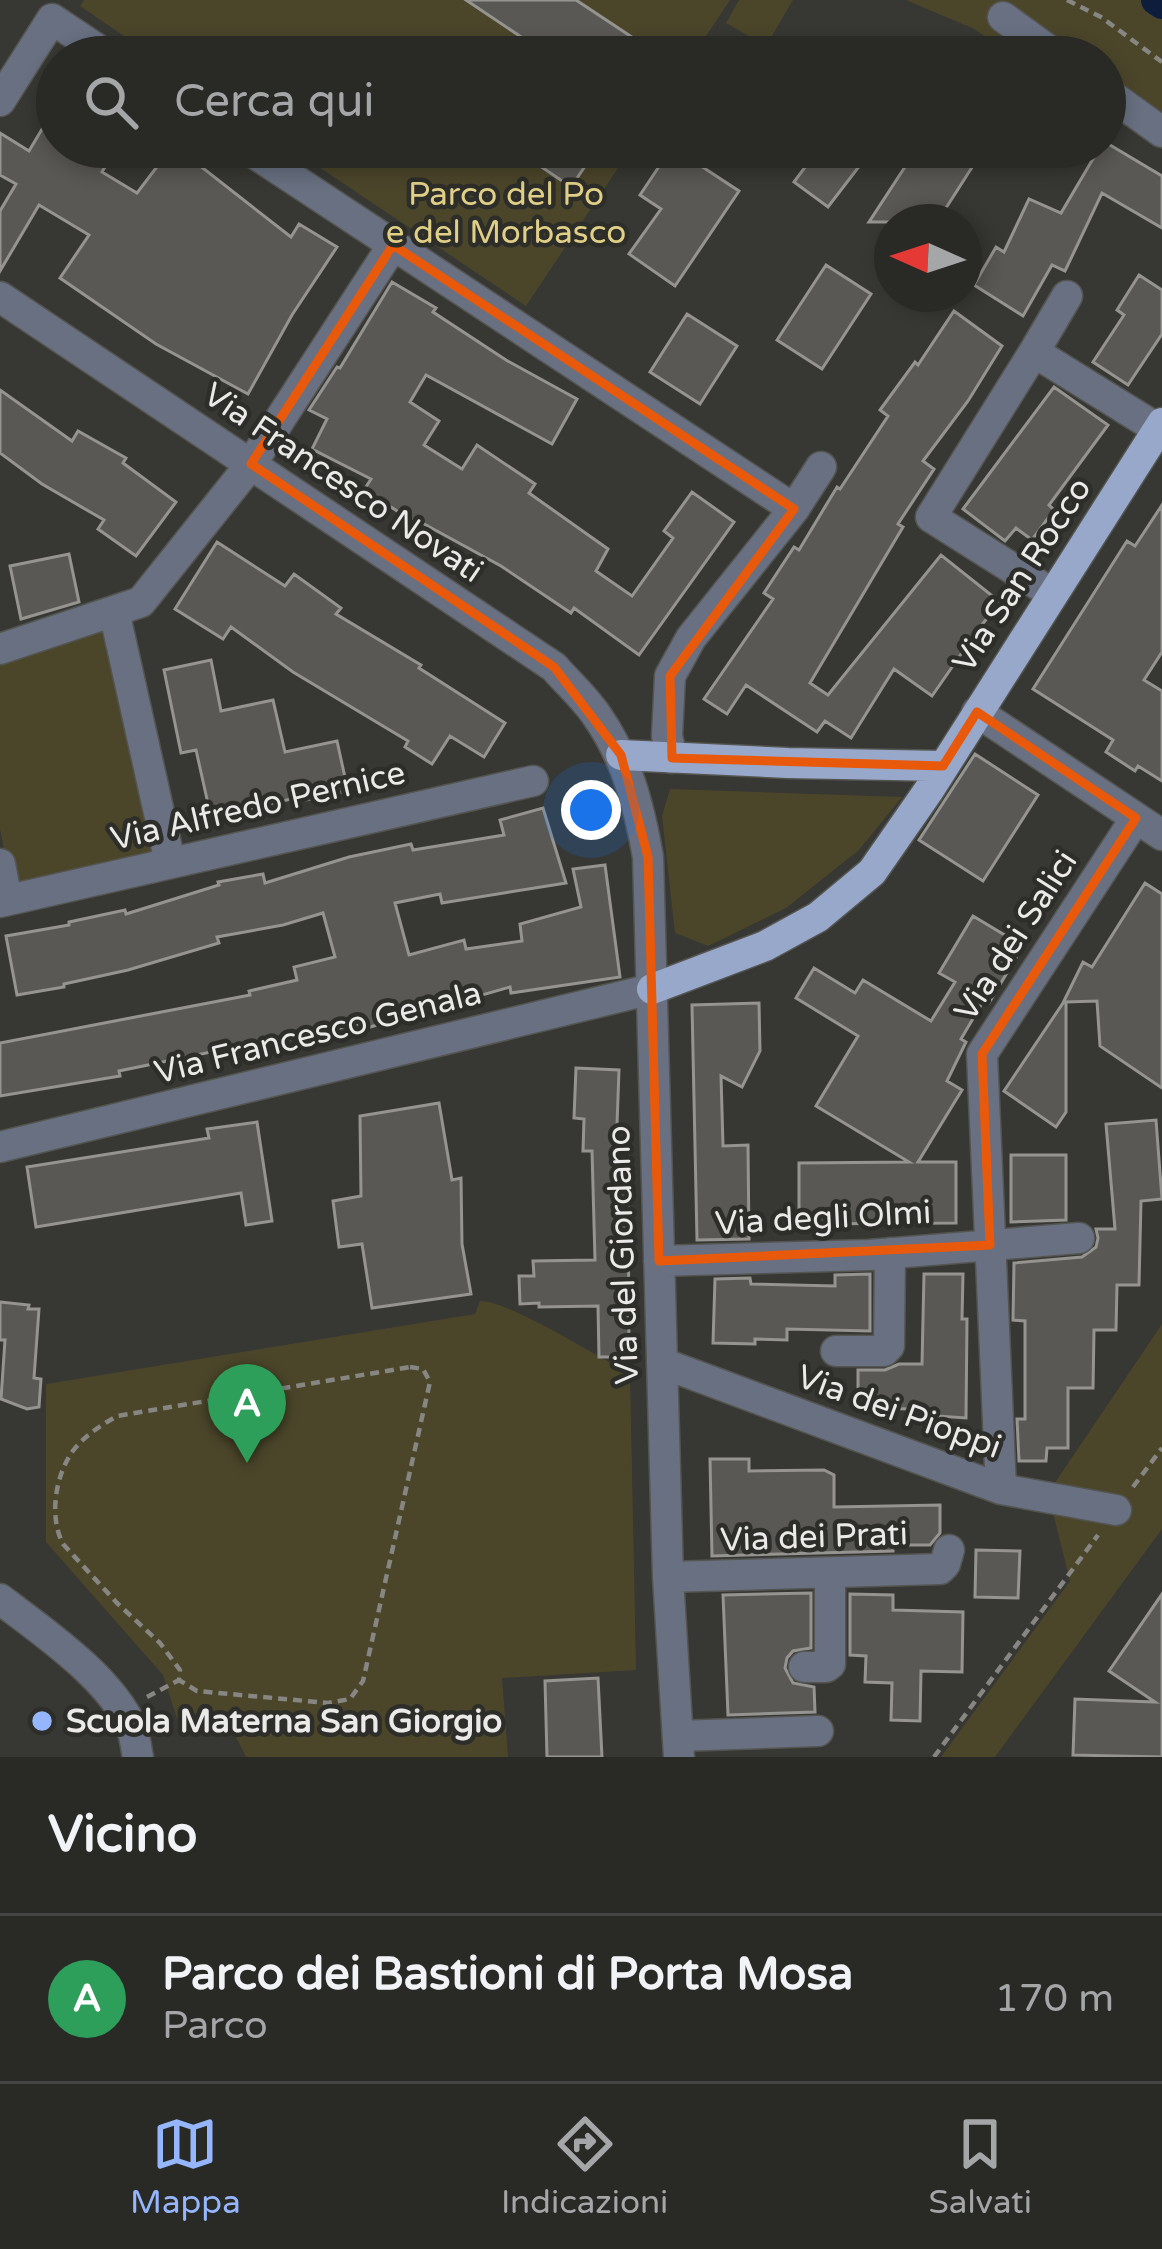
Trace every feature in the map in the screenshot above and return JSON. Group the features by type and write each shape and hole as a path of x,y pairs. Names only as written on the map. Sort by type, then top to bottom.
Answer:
{"main road":[{"name":"Via San Rocco","path":"652,989 765,946 818,916 872,872 1160,426"},
{"path":"620,755 943,766"}],"street":[{"path":"1003,17 1029,36"},
{"path":"42,36 52,20 77,36"},
{"path":"0,101 36,45"},
{"path":"1126,106 1162,132"},
{"path":"277,168 794,508"},
{"path":"0,649 141,602 251,464 394,244"},
{"path":"1053,594 931,517 1066,296"},
{"name":"Via Francesco Novati","path":"0,297 554,667 596,713 620,755"},
{"path":"1034,352 1160,426"},
{"path":"672,758 667,736 670,676 691,638 794,508 821,466"},
{"path":"114,611 170,862"},
{"path":"977,712 1149,826"},
{"name":"Via del Giordano","path":"620,755 639,808 648,856 668,1577 678,1746"},
{"name":"Via Alfredo Pernice","path":"3,901 532,782"},
{"name":"Via dei Salici","path":"1001,1489 982,1054 1149,826"},
{"path":"0,864 3,901"},
{"name":"Via Francesco Genala","path":"0,1147 652,989"},
{"path":"990,1244 1078,1238"},
{"name":"Via degli Olmi","path":"658,1261 890,1253 990,1244"},
{"path":"836,1351 884,1351 890,1346 890,1253"},
{"name":"Via dei Pioppi","path":"662,1363 1001,1489 1116,1510"},
{"name":"Via dei Prati","path":"668,1577 940,1569 949,1550"},
{"path":"804,1667 830,1664 830,1573"},
{"path":"0,1599 64,1648 107,1690 131,1727 138,1757"},
{"path":"678,1746 818,1731"}],"path":[{"path":"1067,0 1101,16 1162,62"},
{"path":"410,1367 423,1369 430,1382 363,1682 350,1699 328,1703 197,1691 179,1680 180,1670 160,1643 117,1603 57,1533 56,1493 70,1455 90,1433 117,1416 410,1367"},
{"path":"934,1757 1162,1448"}],"highlighted area":[{"path":"393,245 794,509 670,676 672,758 943,766 977,712 1136,818 982,1054 990,1245 659,1261 648,857 621,755 554,667 251,464"}],"green space":[{"path":"84,0 730,0 706,36 124,36 80,6"},
{"path":"739,0 793,0 772,36 749,36 726,23"},
{"path":"906,0 1162,0 1162,149 1126,126 1126,36 985,36"},
{"name":"Parco del Po e del Morbasco","path":"320,168 618,168 526,306"},
{"path":"102,630 153,853 11,886 0,829 0,660"},
{"path":"670,789 902,797 859,850 786,908 708,946 675,933 662,816"},
{"path":"480,1301 532,1319 630,1374 636,1670 502,1678 508,1757 246,1757 229,1723 178,1722 163,1675 46,1542 46,1384 475,1314"},
{"path":"1162,1324 1162,1529 995,1757 941,1757 1070,1581 1048,1493"}],"building":[{"path":"466,0 576,0 630,36 520,36"},
{"path":"0,133 29,151 36,139 36,168 104,168 102,172 137,193 156,168 203,168 291,237 299,224 337,247 248,394 156,344 60,278 89,235 39,205 0,271 0,211 16,184 0,175"},
{"path":"1126,155 1162,176 1162,228 1102,193 1065,271 1052,265 1023,316 982,290 982,271 996,247 1004,252 1029,199 1061,213 1088,168 1126,168"},
{"path":"543,168 584,168 571,187"},
{"path":"658,168 704,168 739,191 675,286 629,254 661,209 640,195"},
{"path":"804,168 858,168 828,207 794,182"},
{"path":"904,168 972,168 949,204 881,204"},
{"path":"826,265 871,294 822,369 777,340"},
{"path":"1139,275 1162,290 1162,334 1128,385 1093,362 1124,315 1117,310"},
{"path":"392,282 506,360 577,399 552,444 426,375 410,402 439,421 424,445 462,469 477,445 535,484 529,493 608,549 596,571 632,596 673,538 664,531 692,492 734,522 639,655 574,608 571,613 501,566 413,521 364,490 371,479 312,449 327,419 309,410"},
{"path":"953,312 1002,346 923,461 934,469 810,683 828,695 941,555 1000,602 932,696 894,669 851,738 825,721 817,732 746,685 727,714 704,699 773,599 764,593 794,547 799,550 888,416 880,410 915,362 918,365"},
{"path":"687,314 737,346 700,404 650,372"},
{"path":"1054,387 1108,425 1049,505 1054,510 1032,540 1016,528 1005,541 963,509"},
{"path":"0,390 72,441 78,431 126,458 123,463 176,502 136,556 98,529 104,520 0,453"},
{"path":"1162,505 1162,652 1144,680 1162,691 1162,781 1106,752 1113,740 1033,689 1127,541 1135,546"},
{"path":"217,542 285,586 294,574 341,608 336,614 505,723 484,757 450,736 432,764 405,747 408,741 293,672 231,627 223,639 175,609"},
{"path":"69,554 79,602 21,619 10,566"},
{"path":"211,660 221,711 273,700 285,752 337,741 348,791 211,817 196,750 181,753 164,670"},
{"path":"975,754 1038,795 983,881 919,840"},
{"path":"543,808 566,883 442,903 440,894 395,903 409,955 464,940 466,949 522,941 520,924 581,907 573,869 605,865 620,977 511,993 510,987 363,1029 362,1023 119,1071 120,1076 0,1096 0,1043 250,995 249,991 297,980 294,967 335,957 323,913 217,937 219,943 128,970 17,995 6,936 125,910 126,914 218,882 263,874 265,883 411,844 413,850 504,835 500,820"},
{"path":"1145,883 1162,894 1162,1088 1100,1046 1097,1001 1066,1002 1066,1112 1056,1127 1004,1091 1063,1003 1083,962 1092,967"},
{"path":"973,916 1023,946 961,1039 966,1042 947,1081 962,1090 918,1162 956,1162 956,1223 799,1224 799,1163 909,1162 816,1106 858,1036 796,998 814,968 855,993 863,980 931,1021 955,982 939,973"},
{"path":"759,1003 760,1051 742,1087 721,1076 723,1146 748,1145 749,1239 697,1240 692,1005"},
{"path":"576,1068 619,1070 616,1152 628,1152 629,1357 599,1357 598,1306 520,1304 519,1276 534,1276 533,1261 595,1260 592,1151 583,1151 584,1119 574,1118"},
{"path":"439,1103 452,1180 461,1178 462,1244 471,1294 372,1308 362,1244 339,1247 333,1201 361,1196 360,1116"},
{"path":"1156,1120 1162,1199 1141,1201 1139,1285 1117,1285 1116,1330 1094,1330 1093,1388 1068,1388 1068,1448 1047,1448 1046,1461 1019,1461 1017,1419 1025,1419 1025,1321 1013,1320 1014,1263 1082,1257 1096,1247 1096,1229 1115,1229 1106,1124"},
{"path":"257,1122 272,1221 246,1225 241,1193 36,1227 27,1167 209,1138 207,1129"},
{"path":"1011,1155 1066,1155 1066,1220 1011,1222"},
{"path":"870,1274 870,1331 787,1329 787,1340 713,1343 715,1279 835,1286 835,1275"},
{"path":"924,1274 963,1274 966,1418 878,1408 878,1396 858,1396 858,1370 922,1364"},
{"path":"0,1302 39,1309 34,1378 41,1379 39,1407 27,1409 1,1399 5,1340 0,1340"},
{"path":"710,1459 749,1459 749,1471 824,1470 834,1475 834,1507 940,1505 940,1533 930,1545 893,1545 893,1551 712,1556"},
{"path":"976,1550 1020,1551 1018,1598 975,1597"},
{"path":"811,1593 811,1648 793,1651 785,1668 793,1683 814,1687 815,1712 728,1715 723,1595"},
{"path":"850,1594 893,1595 893,1610 963,1612 962,1672 921,1671 920,1721 891,1720 892,1683 865,1682 866,1656 850,1655"},
{"path":"1162,1594 1162,1757 1073,1755 1075,1699 1155,1702 1109,1671"},
{"path":"598,1678 602,1757 547,1757 545,1681"}],"waterway":[{"path":"1156,0 1162,4"}],"place":[{"name":"Parco dei Bastioni di Porta Mosa","path":"247,1463"},
{"name":"Scuola Materna San Giorgio","path":"42,1721"}]}
